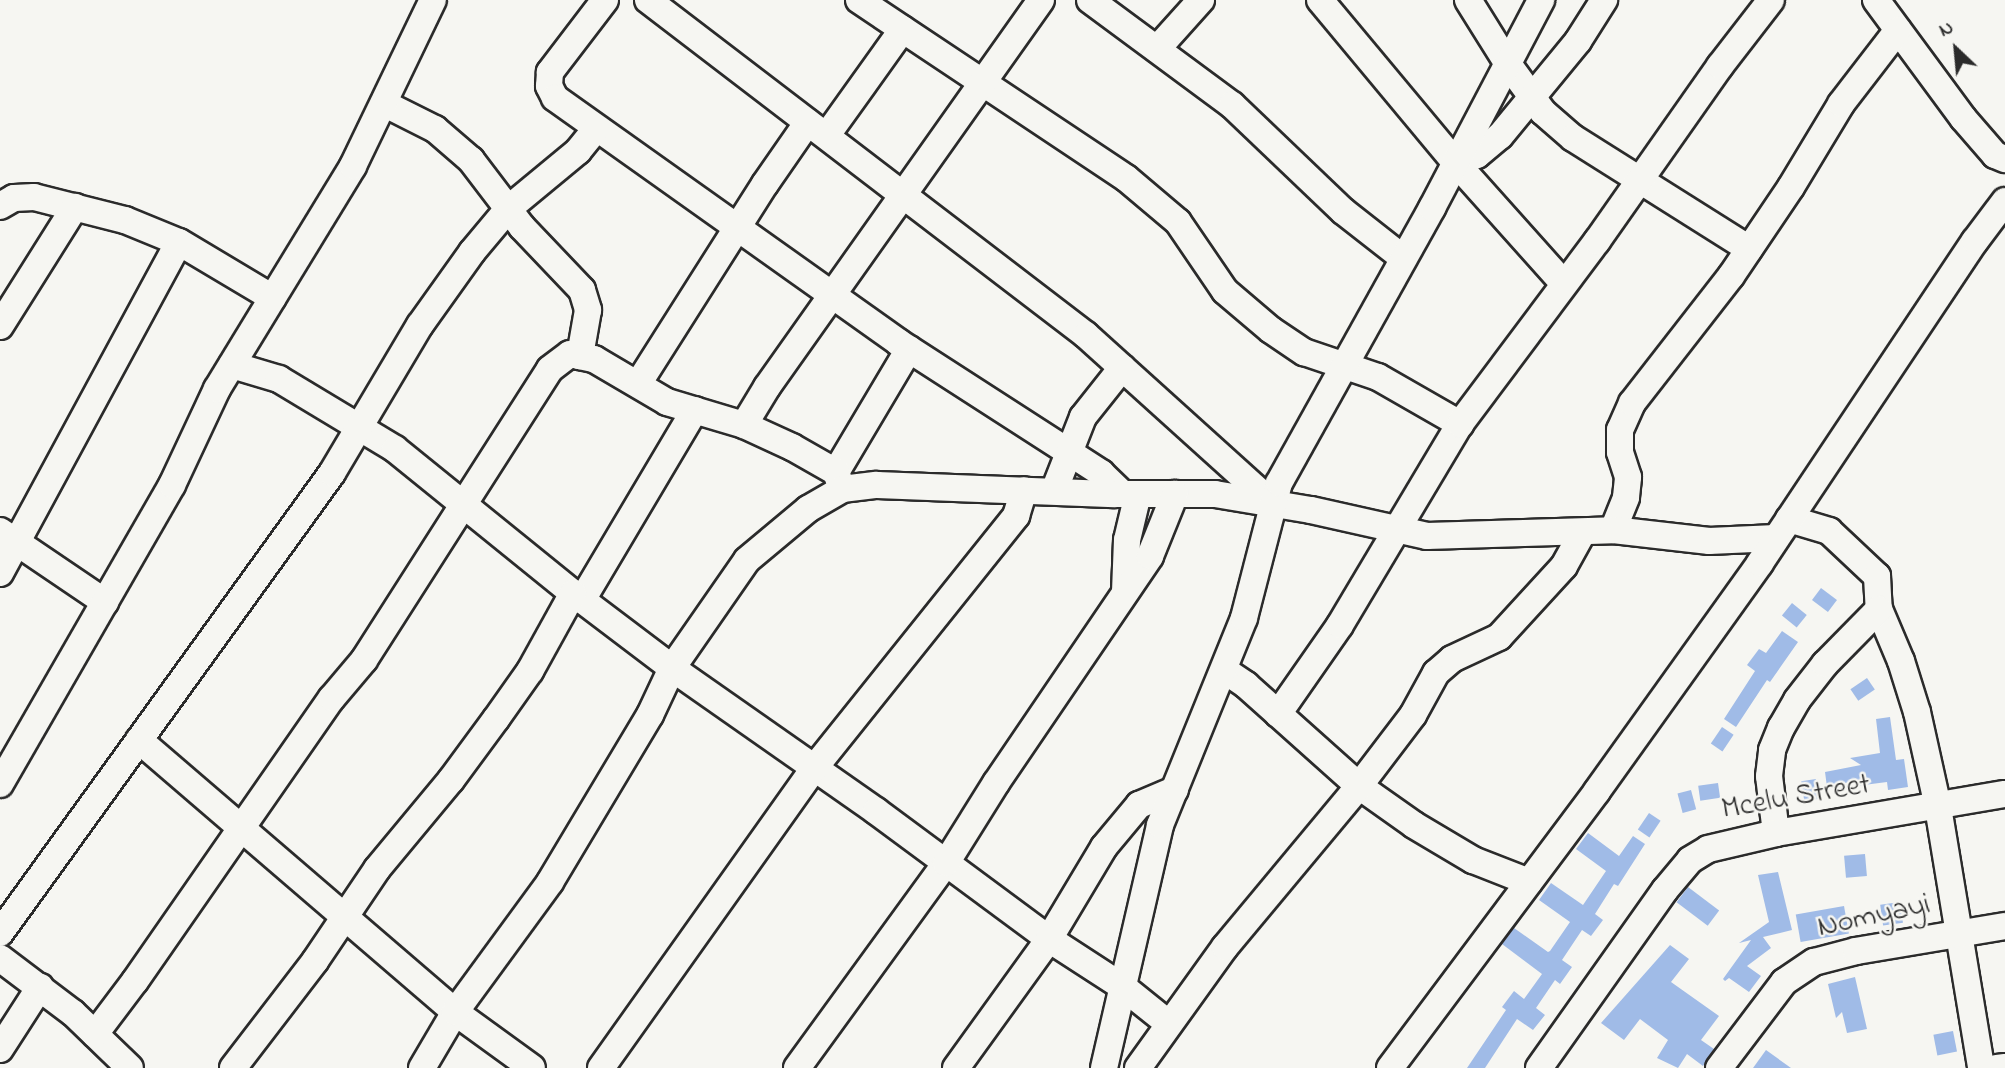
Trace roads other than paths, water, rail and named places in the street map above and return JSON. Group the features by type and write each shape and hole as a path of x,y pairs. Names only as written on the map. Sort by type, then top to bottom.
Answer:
{"street":[{"path":"0,784 172,485 217,389 353,166 433,0"},
{"path":"605,0 550,72 549,86 555,98 909,349 1130,494"},
{"path":"648,0 903,192 1086,335 1273,504"},
{"path":"859,0 1126,178 1178,222 1225,290 1271,330 1304,352 1378,377 1460,424"},
{"path":"744,425 831,295 903,192 984,84 1041,0"},
{"path":"1090,0 1232,105 1343,211 1403,258"},
{"path":"1157,49 1201,0"},
{"path":"1320,0 1455,163 1564,284"},
{"path":"1468,0 1508,64 1543,112 1573,138 1749,248"},
{"path":"1104,1068 1160,825 1244,618 1279,483 1455,163 1541,0"},
{"path":"1455,163 1477,155 1500,136 1578,41 1604,0"},
{"path":"1278,714 1340,625 1460,424 1771,0"},
{"path":"1876,0 1963,118 1995,155 2005,159"},
{"path":"638,384 739,226 817,128 903,29"},
{"path":"1613,530 1626,496 1628,477 1620,452 1620,429 1632,403 1749,248 1841,104 1898,30"},
{"path":"385,104 435,129 462,152 508,209 582,290 588,310 580,356"},
{"path":"0,933 332,473 420,325 472,252 508,209 578,151 596,129"},
{"path":"0,206 14,198 34,197 125,220 179,242 273,298"},
{"path":"1390,1068 1529,882 1782,529 1975,241 2005,201"},
{"path":"0,326 75,207"},
{"path":"0,573 8,537 179,242"},
{"path":"422,1068 455,1012 550,882 650,715 672,667 747,560 839,480 909,349"},
{"path":"100,1050 244,827 332,698 364,660 550,369 570,354 594,359 667,402 744,425 792,447 839,480 877,485 1130,494 1215,494 1427,536 1582,534 1613,530 1662,538 1709,541 1782,529 1829,531 1877,576 1879,609 1914,701 1938,807 1981,1068"},
{"path":"232,365 279,379 395,449 578,597 672,667 815,767 1049,939 1123,986 1169,1024"},
{"path":"1054,491 1083,418 1101,390 1122,368"},
{"path":"233,1068 315,961 342,917 377,869 451,780 530,671 695,410"},
{"path":"601,1068 815,767 1016,516 1024,490"},
{"path":"1125,592 1130,494"},
{"path":"797,1068 946,863 996,783 1150,556 1175,494"},
{"path":"1138,1068 1225,947 1359,786 1412,715 1436,673 1452,659 1499,637 1564,566 1582,534"},
{"path":"8,537 105,602"},
{"path":"1776,833 1769,776 1772,750 1781,728 1797,700 1825,664 1879,609"},
{"path":"1224,670 1359,786 1414,825 1473,860 1529,882"},
{"path":"139,740 244,827 342,917 455,1012 532,1068"},
{"path":"956,1068 1049,939 1104,847 1139,805 1175,790"},
{"name":"Mcelu Street","path":"1539,1068 1690,860 1708,849 1776,833 2005,794"},
{"name":"Nomyayi","path":"1719,1068 1784,982 1814,962 1856,951 2005,926"},
{"path":"0,958 40,987 100,1050 130,1068"},
{"path":"0,1049 40,987"},
{"path":"1997,1068 2005,1067"}]}
